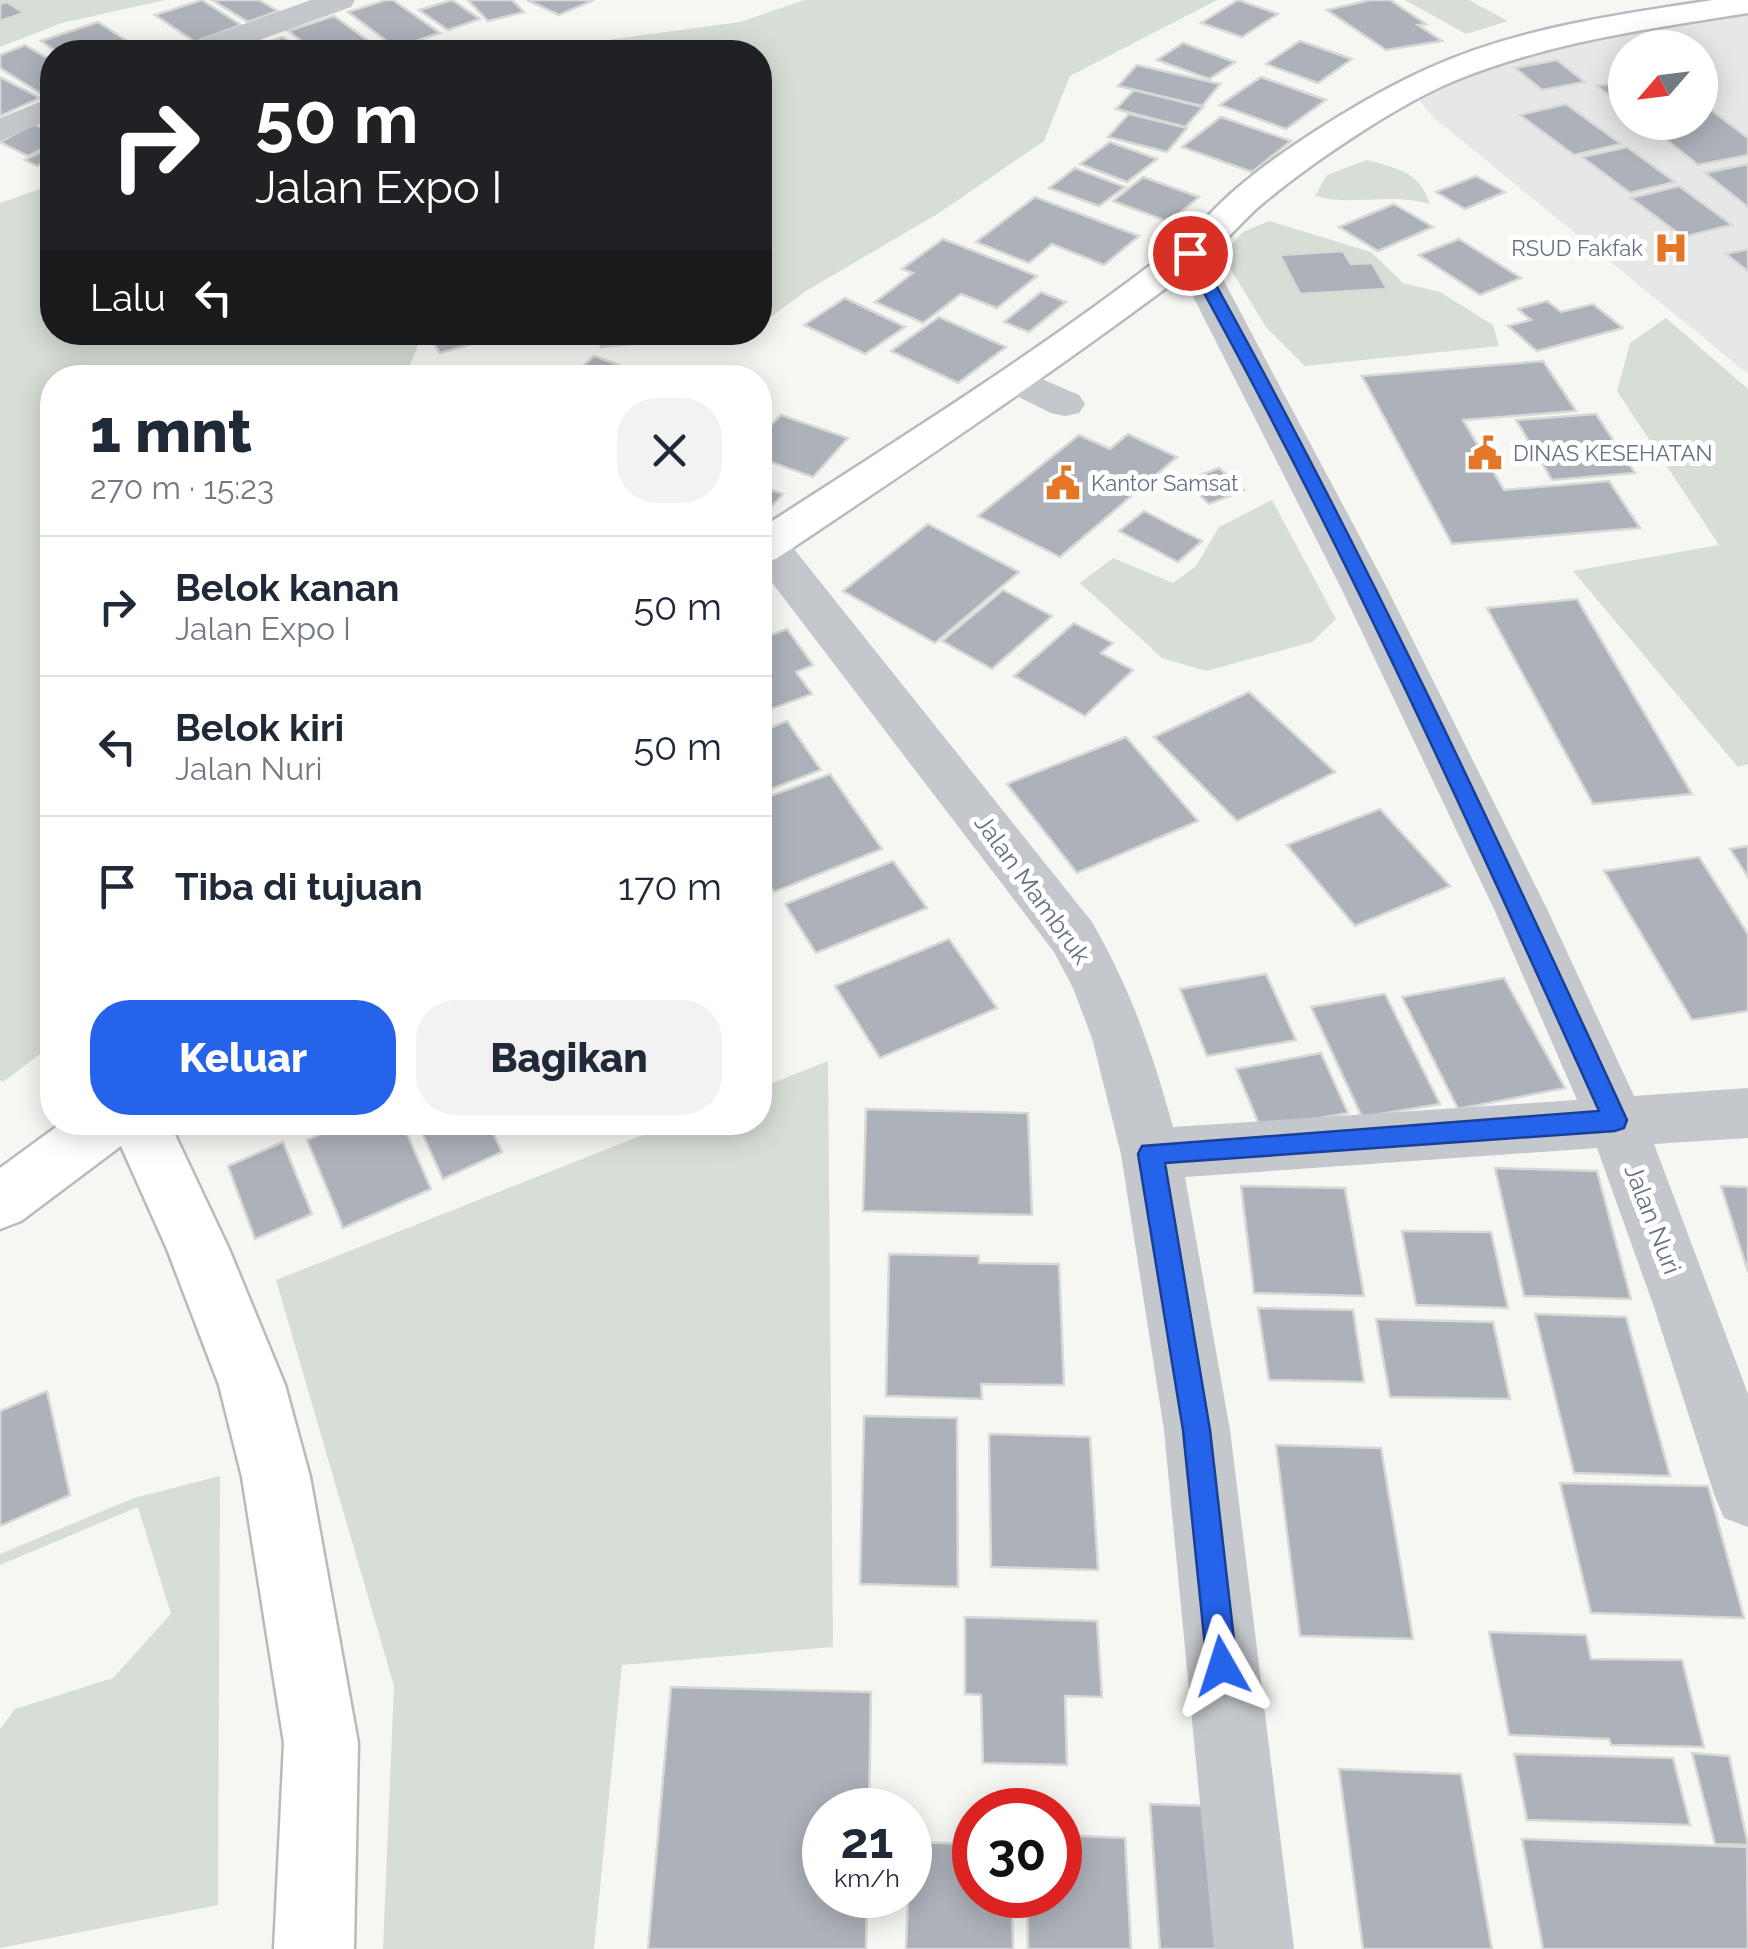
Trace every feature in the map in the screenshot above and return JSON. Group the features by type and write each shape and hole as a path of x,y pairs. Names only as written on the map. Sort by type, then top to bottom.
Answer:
{"main road":[{"path":"772,541 1016,380 1190,253 1248,197 1290,165 1440,74 1567,33 1748,4"},
{"path":"0,1202 91,1135"},
{"path":"145,1135 198,1249 252,1385 276,1477 320,1744 314,1949"}],"street":[{"path":"230,40 340,0"},
{"path":"0,131 40,113"},
{"name":"Jalan Nuri","path":"1190,253 1247,355 1361,580 1495,856 1615,1120 1696,1328 1748,1494"},
{"path":"1016,380 1065,404"},
{"name":"Jalan Mambruk","path":"772,558 1010,852 1073,938 1100,986 1120,1038 1151,1154 1197,1430 1254,1949"},
{"path":"1151,1154 1748,1113"}],"shaded area":[{"path":"0,0 165,0 62,23 0,47"},
{"path":"805,0 1217,0 1070,76 1044,141 939,213 806,291 772,316 772,40 607,40 740,22"},
{"path":"1405,0 1469,0 1508,21 1466,34"},
{"name":"RSUD Fakfak","path":"1748,13 1748,374 1434,118 1415,95 1547,50 1608,39 1608,140 1718,140 1718,30 1656,30"},
{"path":"1367,160 1413,178 1430,204 1315,196 1327,175"},
{"path":"40,189 40,345 418,345 410,365 40,365 40,1054 3,1082 0,1080 0,203"},
{"path":"1269,221 1371,252 1403,283 1440,292 1493,325 1499,346 1305,366 1266,327 1222,255 1243,232"},
{"path":"1666,318 1748,389 1748,764 1738,767 1573,571 1719,545 1617,391 1630,343"},
{"path":"1272,500 1336,619 1312,642 1206,671 1162,658 1080,583 1113,558 1173,583 1196,566 1219,527"},
{"path":"828,1061 833,1647 622,1665 594,1949 383,1949 394,1686 276,1280 643,1135 772,1135 772,1083"},
{"path":"220,1476 218,1905 0,1948 0,1729 15,1709 113,1678 171,1614 138,1507 0,1565 0,1554 134,1498"}],"building":[{"path":"202,0 241,25 192,40 155,15"},
{"path":"212,0 259,0 278,11 248,22"},
{"path":"393,0 440,33 419,40 385,40 348,12"},
{"path":"452,0 480,19 448,30 419,10"},
{"path":"468,0 512,0 524,12 488,21"},
{"path":"527,0 594,0 559,15"},
{"path":"1238,0 1278,14 1242,37 1201,23"},
{"path":"1370,0 1390,0 1426,24 1418,25 1442,41 1386,50 1327,10"},
{"path":"7,2 24,13 0,21 0,4"},
{"path":"334,16 367,40 300,40 288,31"},
{"path":"98,22 126,40 44,40"},
{"path":"1300,41 1352,59 1318,83 1266,64"},
{"path":"1183,43 1235,62 1209,79 1157,60"},
{"path":"25,45 40,54 40,93 0,68 0,55"},
{"path":"1557,60 1585,82 1542,90 1515,68"},
{"path":"1137,65 1220,84 1202,106 1118,86"},
{"path":"0,77 40,98 0,116"},
{"path":"1261,77 1326,100 1286,129 1220,105"},
{"path":"1134,90 1203,107 1185,127 1116,109"},
{"path":"1566,104 1608,135 1608,140 1621,144 1574,155 1520,115"},
{"path":"1129,114 1187,128 1167,152 1108,137"},
{"path":"1718,115 1748,138 1748,155 1698,165 1667,140 1718,140"},
{"path":"1221,117 1291,141 1252,172 1182,147"},
{"path":"34,124 40,127 40,150 28,156 0,142"},
{"path":"1110,142 1157,159 1127,182 1080,164"},
{"path":"1627,147 1675,182 1630,193 1582,157"},
{"path":"40,152 37,166 25,160"},
{"path":"1748,164 1748,207 1705,173"},
{"path":"1075,168 1125,187 1099,206 1049,188"},
{"path":"1476,176 1505,192 1465,209 1436,192"},
{"path":"1143,177 1199,197 1169,222 1113,201"},
{"path":"1679,186 1732,225 1683,237 1631,198"},
{"path":"1035,197 1139,236 1104,265 1052,244 1029,263 976,242"},
{"path":"1394,204 1433,227 1378,251 1339,227"},
{"path":"943,239 1037,276 997,308 961,294 923,323 875,302 913,273 902,269"},
{"path":"1459,239 1521,278 1480,295 1419,255"},
{"path":"1748,249 1748,271 1726,254"},
{"path":"1343,251 1351,264 1372,263 1387,289 1300,294 1280,255"},
{"path":"1041,292 1066,302 1029,332 1004,322"},
{"path":"845,298 905,327 865,354 804,325"},
{"path":"1547,301 1561,312 1593,304 1623,328 1537,351 1508,326 1531,320 1518,309"},
{"path":"939,317 1006,347 958,383 891,351"},
{"path":"435,345 468,345 440,353"},
{"path":"594,356 619,365 584,365"},
{"path":"1543,361 1576,411 1463,420 1504,490 1609,481 1640,528 1452,544 1362,376"},
{"path":"1596,414 1635,473 1552,480 1516,420"},
{"path":"781,415 848,438 813,477 772,462 772,424"},
{"path":"1128,434 1177,457 1060,557 978,516 1079,435 1110,449"},
{"path":"1219,468 1244,490 1209,504 1185,481"},
{"path":"772,490 783,494 772,506"},
{"path":"1144,511 1202,541 1178,562 1119,531"},
{"path":"928,524 1019,572 935,643 843,591"},
{"path":"1003,590 1052,616 992,669 942,641"},
{"path":"1577,599 1692,794 1593,804 1487,608"},
{"path":"1074,623 1113,643 1101,653 1133,670 1085,716 1014,676"},
{"path":"787,629 813,665 796,672 812,694 772,709 772,635"},
{"path":"1249,692 1335,772 1237,821 1154,737"},
{"path":"787,721 821,770 772,788 772,727"},
{"path":"1126,737 1198,821 1077,873 1007,784"},
{"path":"830,774 882,849 774,892 772,796"},
{"path":"1380,809 1450,886 1355,926 1287,845"},
{"path":"1748,846 1748,877 1730,849"},
{"path":"1699,857 1748,934 1748,1011 1692,1020 1604,871"},
{"path":"893,861 927,908 816,953 785,904"},
{"path":"949,939 997,1008 880,1058 835,986"},
{"path":"1266,974 1296,1040 1207,1056 1180,989"},
{"path":"1504,978 1565,1088 1458,1109 1402,997"},
{"path":"1385,994 1440,1104 1362,1117 1311,1007"},
{"path":"1321,1053 1348,1113 1261,1129 1236,1069"},
{"path":"866,1109 1028,1113 1032,1215 863,1211"},
{"path":"318,1135 408,1135 431,1189 343,1228 307,1140"},
{"path":"423,1135 494,1135 502,1152 443,1179"},
{"path":"283,1142 312,1214 255,1239 228,1166"},
{"path":"1495,1168 1597,1171 1631,1299 1524,1296"},
{"path":"1241,1186 1345,1188 1364,1296 1254,1293"},
{"path":"1721,1186 1748,1187 1748,1272"},
{"path":"1402,1231 1491,1232 1508,1308 1416,1305"},
{"path":"889,1254 979,1256 979,1263 1059,1264 1064,1385 981,1384 982,1399 886,1396"},
{"path":"1258,1308 1353,1310 1364,1382 1269,1380"},
{"path":"1535,1314 1626,1317 1670,1476 1574,1473"},
{"path":"1376,1319 1493,1322 1510,1399 1390,1397"},
{"path":"47,1391 70,1495 0,1526 0,1411"},
{"path":"864,1416 957,1418 958,1587 860,1584"},
{"path":"989,1434 1090,1437 1098,1570 991,1567"},
{"path":"1276,1445 1381,1448 1413,1639 1300,1636"},
{"path":"1560,1483 1708,1486 1744,1618 1591,1613"},
{"path":"965,1617 1097,1621 1102,1697 1065,1696 1067,1765 983,1763 981,1695 965,1694"},
{"path":"1489,1632 1586,1635 1591,1659 1682,1660 1704,1747 1611,1745 1609,1739 1509,1735"},
{"path":"671,1687 871,1692 869,1788 802,1788 802,1918 867,1918 866,1949 648,1949"},
{"path":"1692,1753 1729,1756 1748,1845 1715,1844"},
{"path":"1514,1754 1673,1758 1690,1825 1527,1820"},
{"path":"1339,1769 1461,1774 1492,1949 1363,1949"},
{"path":"1150,1804 1217,1806 1230,1949 1160,1949"},
{"path":"1082,1836 1125,1838 1131,1949 1028,1949 1027,1918 1082,1918"},
{"path":"1522,1839 1747,1847 1748,1949 1543,1949"},
{"path":"932,1843 952,1843 952,1918 1012,1918 1013,1949 906,1949 907,1918 932,1918"}],"place":[{"name":"RSUD Fakfak","path":"1671,248"},
{"name":"DINAS KESEHATAN","path":"1485,453"},
{"name":"Kantor Samsat","path":"1063,483"}],"route":[{"path":"1190,253 1247,355 1368,596 1495,856 1615,1120 1151,1154 1197,1430 1222,1666"}]}
